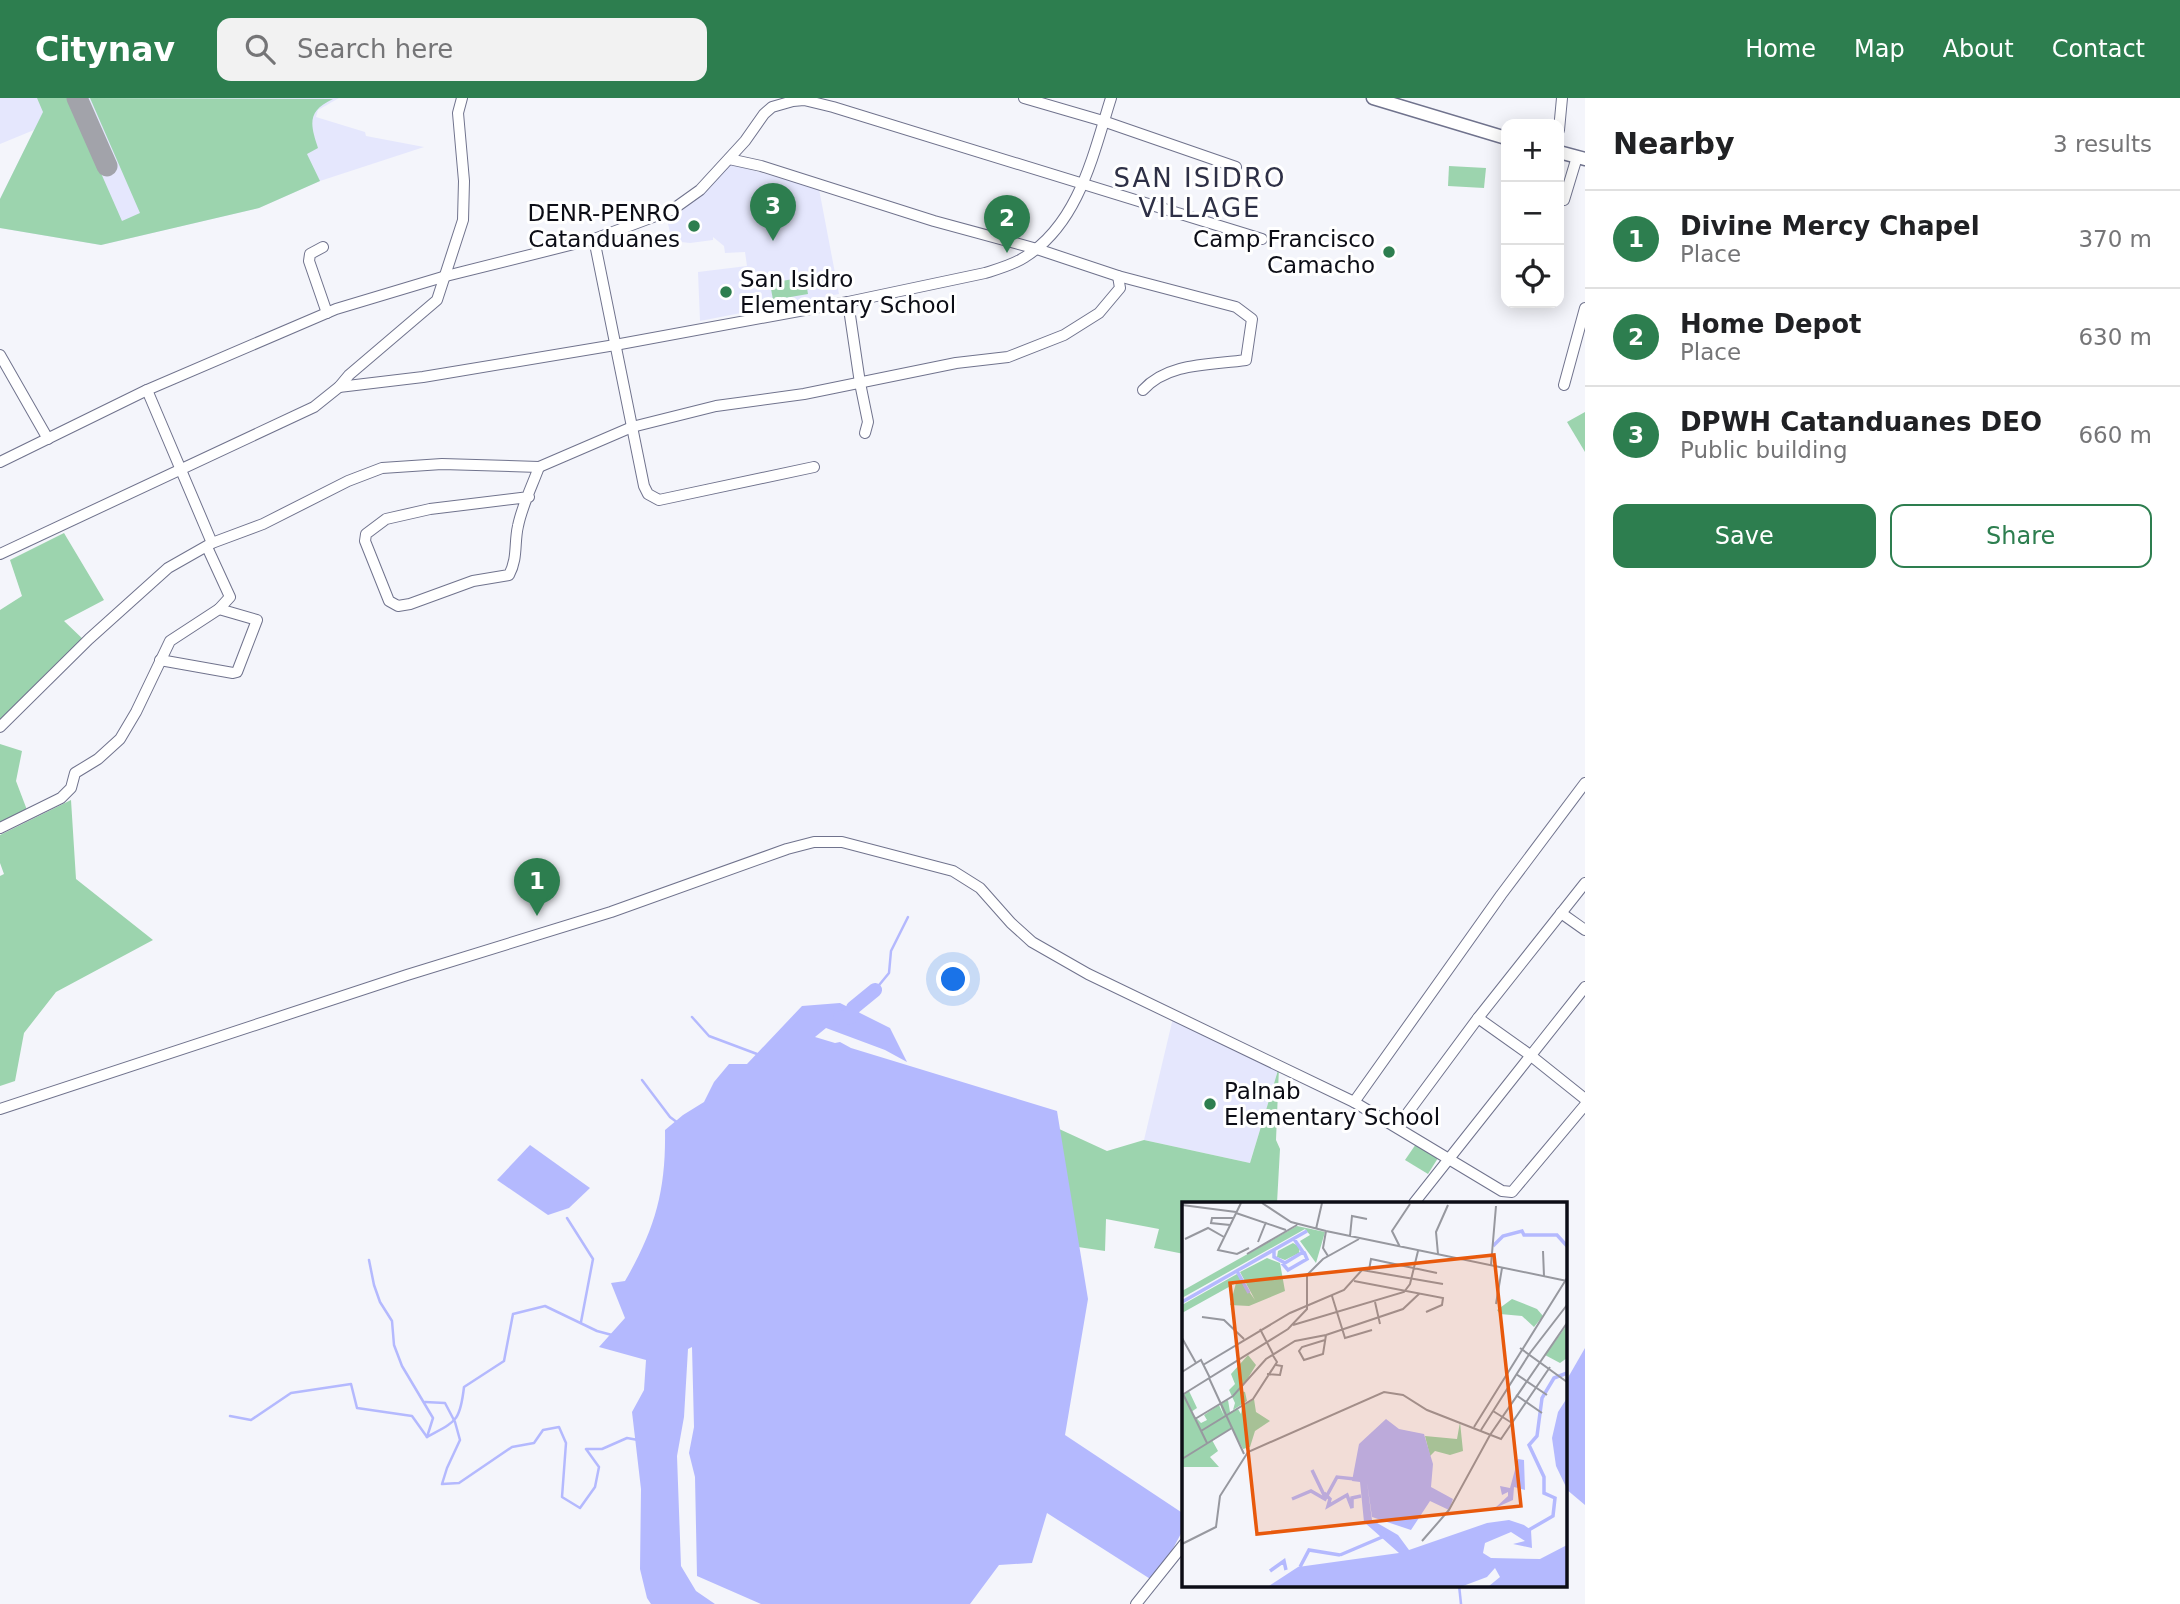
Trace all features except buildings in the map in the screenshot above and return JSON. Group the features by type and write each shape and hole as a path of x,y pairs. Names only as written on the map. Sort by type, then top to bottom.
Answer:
{"main road":[{"path":"1373,98 1501,136"},
{"path":"1564,153 1581,158"}],"street":[{"path":"0,554 303,412 339,387 349,375 437,300 463,220 464,181 458,113 462,98"},
{"path":"1024,98 1104,121 1236,166"},
{"path":"339,387 423,377 848,302 985,273 1023,259 1037,249 1068,214 1082,183 1111,98"},
{"path":"1560,119 1562,98"},
{"path":"0,462 147,390 327,313 446,276 594,239 680,205 700,190 772,107 793,101 834,103 1262,239"},
{"path":"1564,201 1581,158"},
{"path":"729,159 761,166 934,222 1037,249 1118,276 1236,307 1252,319 1246,360 1188,365 1149,383 1143,390"},
{"path":"594,239 614,345 648,494 659,500 814,467"},
{"path":"323,247 310,254 309,261 327,313"},
{"path":"0,727 89,639 168,568 210,545 263,524 348,481 382,468 442,464 539,467 632,427 716,406 804,394 956,363 1007,356 1064,335 1099,313 1120,288 1118,276"},
{"path":"848,302 868,422 865,433"},
{"path":"1564,385 1585,308"},
{"path":"0,355 48,439"},
{"path":"0,828 61,797 71,788 75,774 111,749 136,712 170,641 219,609 230,597 147,390"},
{"path":"529,496 430,509 386,519 366,534 365,541 389,601 398,606 410,604 473,581 509,575 514,563 517,526 529,496 539,467"},
{"path":"160,660 237,672 257,620 219,609"},
{"path":"1354,1101 1501,895 1585,783"},
{"path":"0,1109 407,975 611,912 787,849 814,842 842,842 953,871 981,888 1032,942 1088,974 1354,1101 1502,1191 1511,1192 1585,1105"},
{"path":"1398,1126 1478,1018 1585,883"},
{"path":"1561,913 1585,930"},
{"path":"1415,1202 1585,987"},
{"path":"1478,1018 1585,1099"},
{"path":"1136,1604 1182,1546"}],"shaded area":[{"path":"0,98 339,98 318,110 316,117 365,132 366,136 424,147 320,181 259,208 101,245 0,228 0,199 34,130 0,144"},
{"path":"731,164 819,189 839,294 700,321 698,272 747,266 745,252 725,253 724,246 713,237 713,240 690,243 672,241 666,215 705,191"},
{"name":"Palnab Elementary School","path":"1173,1018 1279,1067 1250,1163 1144,1140"}],"green space":[{"path":"37,98 68,98 122,221 140,213 90,98 333,99 315,113 312,125 318,148 307,154 320,181 259,208 101,245 0,228 0,199 43,112"},
{"path":"1449,166 1486,168 1484,188 1448,186"},
{"path":"805,277 808,294 773,300 770,283"},
{"path":"1585,412 1585,452 1567,422"},
{"path":"64,533 104,600 64,621 86,642 0,724 0,610 22,596 10,560"},
{"path":"0,744 22,751 16,781 27,810 0,823"},
{"path":"71,800 76,879 153,940 56,992 24,1033 15,1081 0,1086 0,876 4,874 0,863 0,835"},
{"path":"1279,1067 1276,1140 1280,1149 1277,1202 1182,1202 1182,1254 1154,1248 1159,1229 1106,1219 1105,1251 1078,1247 1057,1128 1107,1151 1144,1140 1250,1163"},
{"path":"1416,1144 1438,1158 1428,1174 1405,1160"}],"water":[{"path":"840,1003 890,1028 907,1062 885,1050 826,1028 815,1037 840,1042 851,1048 1057,1111 1088,1299 1065,1435 1182,1513 1182,1532 1155,1582 1047,1513 1032,1563 999,1565 970,1604 761,1604 697,1576 695,1477 689,1453 694,1427 692,1347 688,1349 684,1417 677,1456 681,1566 696,1591 715,1604 651,1604 647,1598 640,1569 641,1489 632,1412 644,1390 646,1360 599,1347 625,1318 611,1283 625,1281 644,1244 657,1209 663,1172 665,1130 704,1102 714,1082 729,1064 747,1064 802,1006"},
{"path":"530,1145 590,1188 569,1208 548,1215 497,1180"},
{"path":"1585,1348 1585,1505 1568,1491 1568,1378"}],"waterway":[{"path":"875,990 889,973 891,951 908,917"},
{"path":"840,1018 851,1017 853,1008 875,990"},
{"path":"692,1017 709,1036 757,1054"},
{"path":"642,1080 670,1117 678,1123"},
{"path":"567,1218 593,1259 581,1322"},
{"path":"369,1260 380,1302 392,1321 394,1345 402,1366 433,1418 427,1437"},
{"path":"230,1416 251,1420 291,1393 351,1384 357,1408 412,1416 427,1437 455,1419 461,1407 464,1387 504,1361 513,1314 545,1306 597,1331 612,1335"},
{"path":"425,1402 445,1403 455,1422 460,1440 442,1484 459,1483 512,1447 534,1443 543,1430 559,1427 566,1443 562,1497 580,1508 595,1487 599,1467 586,1449 602,1449 627,1438 638,1440"},
{"path":"1459,1586 1461,1604"}],"taxiway":[{"path":"77,98 107,166"}],"place":[{"name":"DENR-PENRO Catanduanes","path":"694,226"},
{"name":"DPWH Catanduanes DEO","path":"773,241"},
{"name":"Camp Francisco Camacho","path":"1389,252"},
{"name":"Home Depot","path":"1007,253"},
{"name":"San Isidro Elementary School","path":"726,292"},
{"name":"Divine Mercy Chapel","path":"537,916"},
{"name":"Palnab Elementary School","path":"1210,1104"}],"district":[{"name":"SAN ISIDRO VILLAGE","path":"1200,193"}]}
